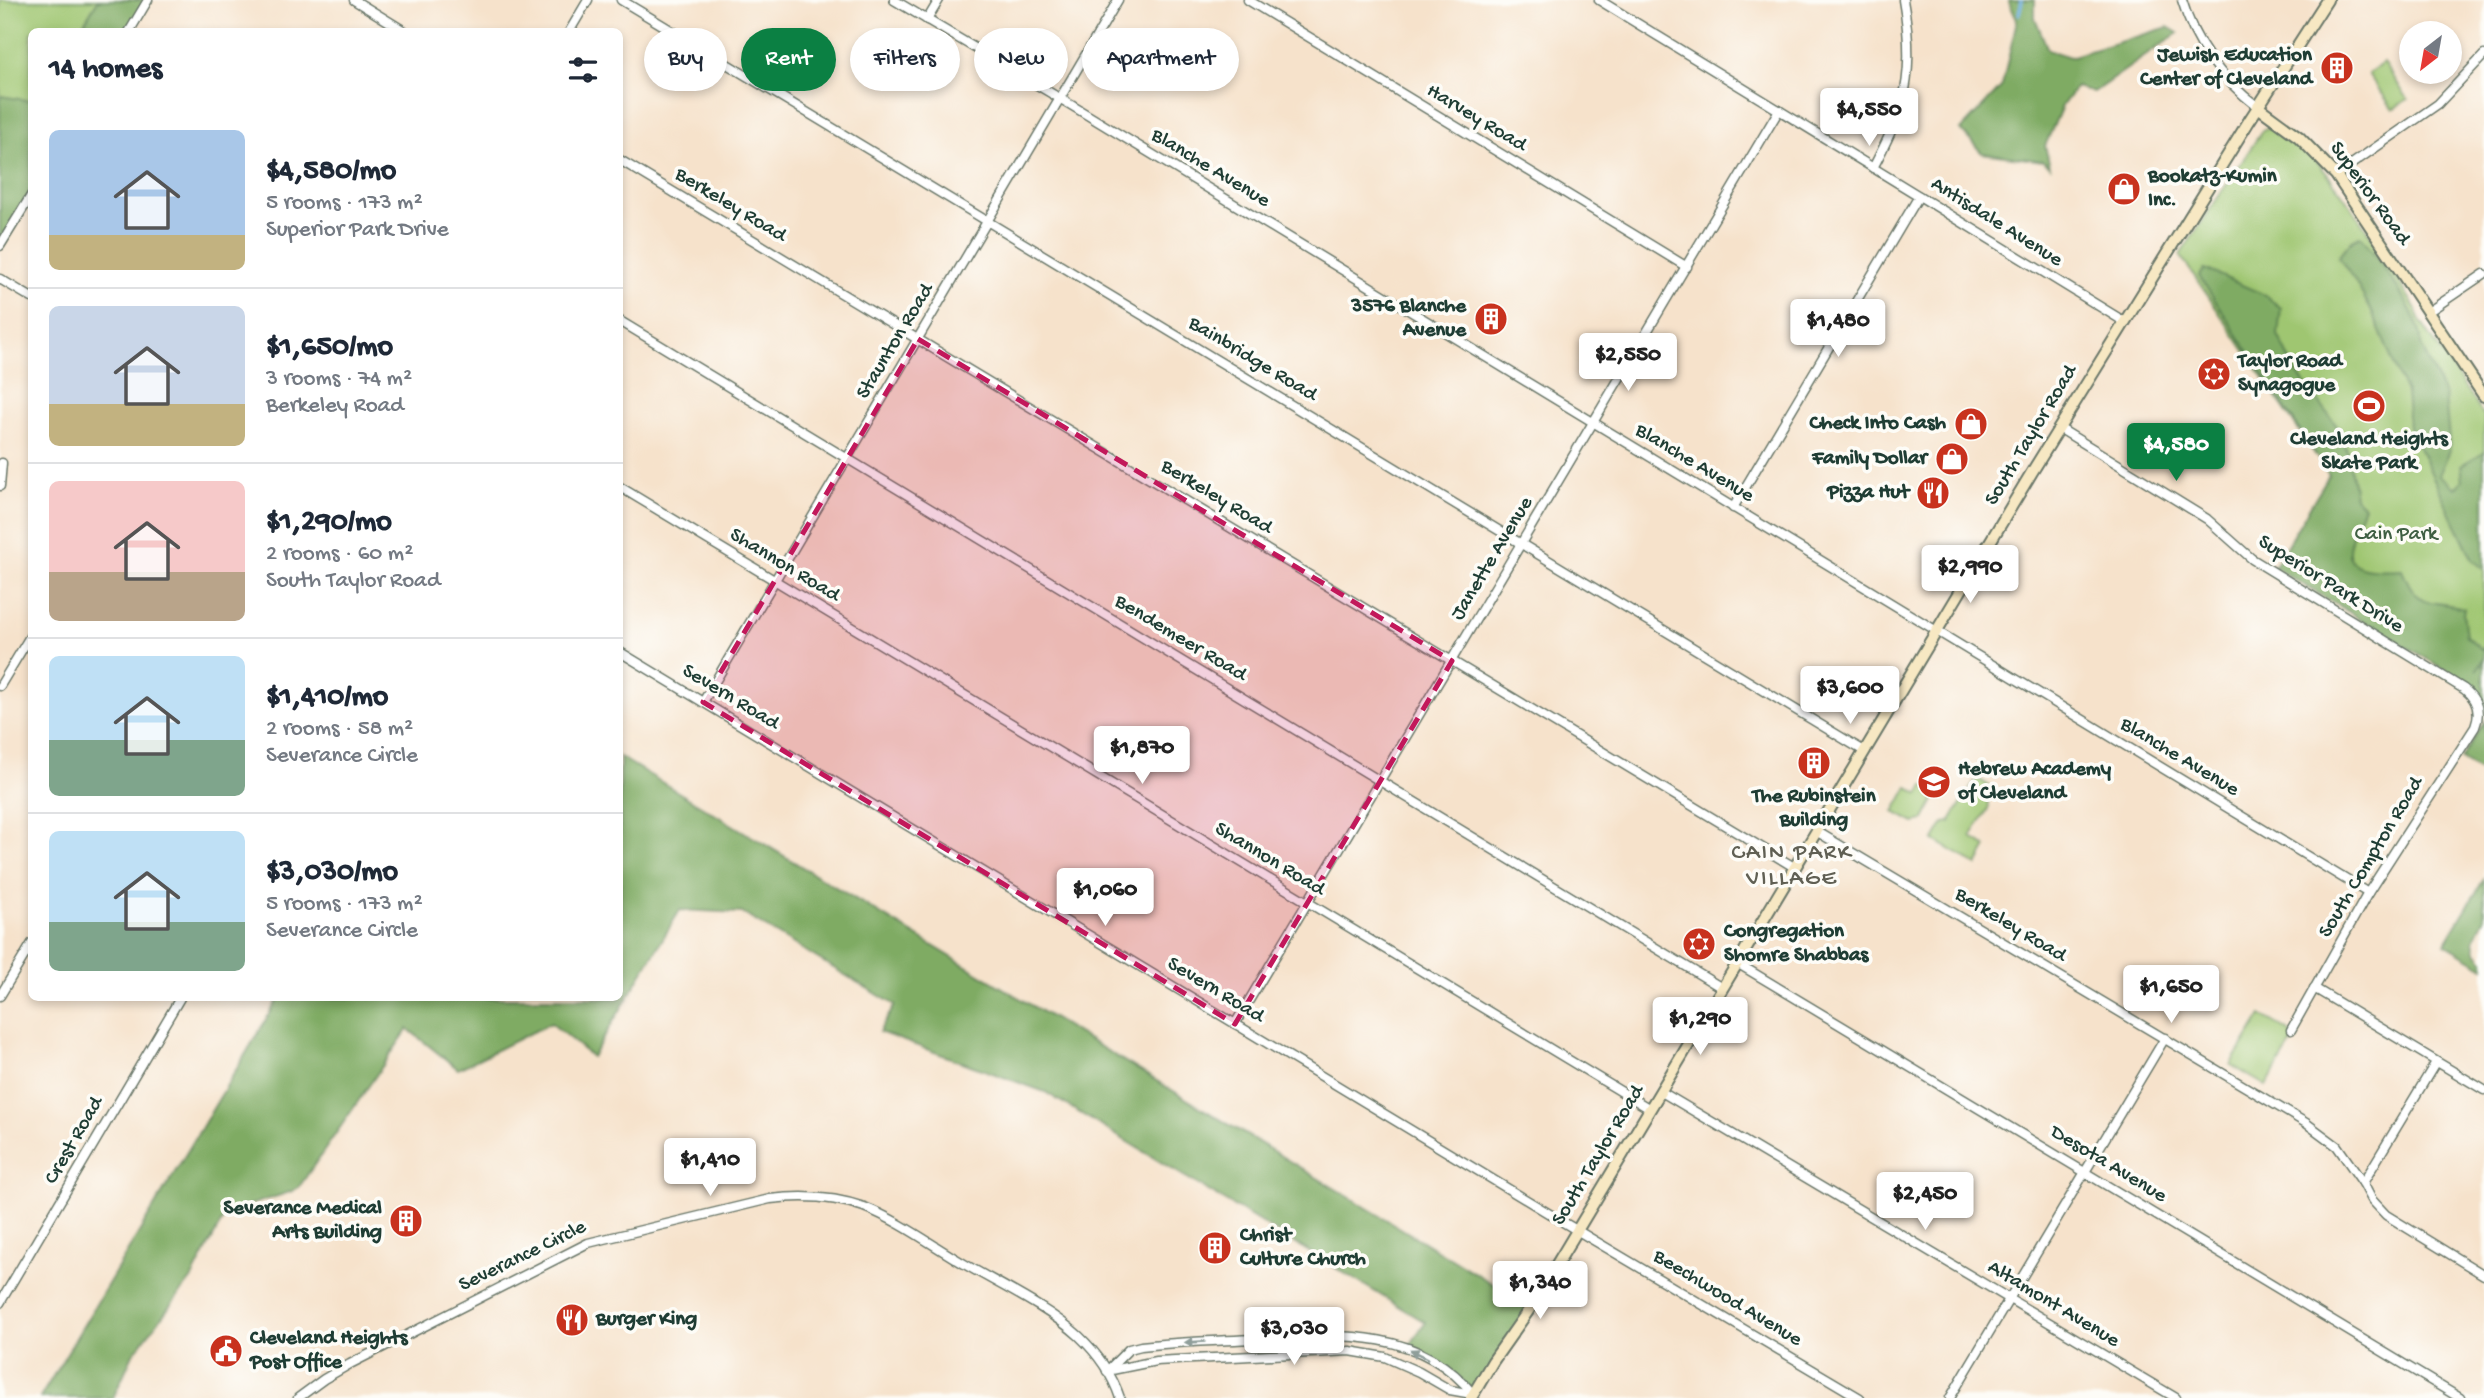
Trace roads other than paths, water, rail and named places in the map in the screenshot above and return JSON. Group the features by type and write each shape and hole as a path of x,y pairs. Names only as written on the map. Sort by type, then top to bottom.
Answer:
{"main road":[{"name":"South Taylor Road","path":"1474,1397 1533,1304 2059,428 2327,0"},
{"name":"Superior Road","path":"2258,107 2299,137 2336,175 2484,396"}],"street":[{"path":"131,28 148,0"},
{"path":"354,0 400,28"},
{"path":"571,28 588,0"},
{"name":"Bainbridge Road","path":"621,0 1864,751"},
{"name":"Blanche Avenue","path":"894,0 2368,893"},
{"path":"927,20 939,0"},
{"name":"Staunton Road","path":"703,702 1118,0"},
{"name":"Harvey Road","path":"1248,0 1687,267"},
{"name":"Antisdale Avenue","path":"1599,0 2124,322"},
{"path":"1874,168 1903,101 1908,58 1907,20 1903,0"},
{"name":"Superior Road","path":"2182,0 2194,34 2209,59 2231,85 2258,107"},
{"path":"2336,175 2438,104 2484,55"},
{"name":"Janette Avenue","path":"1236,1024 1779,110"},
{"name":"Berkeley Road","path":"623,162 1794,867"},
{"path":"1733,508 1919,195"},
{"path":"0,246 28,200"},
{"path":"2428,312 2484,274"},
{"path":"0,279 28,296"},
{"name":"Bendemeer Road","path":"623,323 1722,988"},
{"name":"Superior Park Drive","path":"2059,428 2207,519 2252,559 2464,689 2476,703"},
{"path":"0,486 2,463"},
{"name":"Shannon Road","path":"623,489 1650,1109"},
{"path":"0,686 28,640"},
{"name":"Severn Road","path":"623,654 1577,1229"},
{"name":"South Compton Road","path":"2291,1030 2368,893 2475,727 2478,714 2476,703"},
{"name":"Berkeley Road","path":"1816,831 2306,1122 2337,1146 2372,1200 2386,1215 2484,1275"},
{"path":"0,996 28,950"},
{"name":"Desota Avenue","path":"1737,963 2460,1398"},
{"path":"2314,988 2484,1090"},
{"name":"Crest Road","path":"0,1303 178,1001"},
{"path":"1951,1398 2165,1038"},
{"path":"2363,1183 2436,1062"},
{"name":"Altamont Avenue","path":"1661,1091 2176,1398"},
{"name":"Severance Circle","path":"298,1398 351,1364 588,1242 762,1201 797,1196 846,1202 883,1216 1054,1318 1081,1338 1107,1371 1120,1398"},
{"name":"Beechwood Avenue","path":"1577,1229 1860,1398"},
{"path":"1107,1371 1129,1349 1141,1346 1354,1336 1387,1341 1418,1353 1454,1373 1474,1397"},
{"path":"1107,1371 1156,1361 1350,1351 1385,1357 1419,1371 1450,1390 1474,1397"}],"waterway":[{"path":"2019,14 2022,0"}],"place":[{"name":"Jewish Education Center of Cleveland","path":"2337,68"},
{"name":"Bookatz-Kumin Inc.","path":"2124,189"},
{"name":"3576 Blanche Avenue","path":"1491,319"},
{"name":"Taylor Road Synagogue","path":"2214,374"},
{"name":"Cleveland Heights Skate Park","path":"2369,406"},
{"name":"Check Into Cash","path":"1971,424"},
{"name":"Family Dollar","path":"1952,459"},
{"name":"Pizza Hut","path":"1933,493"},
{"name":"The Rubinstein Building","path":"1814,763"},
{"name":"Hebrew Academy of Cleveland","path":"1934,782"},
{"name":"Congregation Shomre Shabbas","path":"1699,944"},
{"name":"Severance Medical Arts Building","path":"406,1221"},
{"name":"Christ Culture Church","path":"1215,1248"},
{"name":"Burger King","path":"572,1320"},
{"name":"Cleveland Heights Post Office","path":"226,1351"}],"district":[{"name":"CAIN PARK VILLAGE","path":"1792,866"}],"park label":[{"name":"Cain Park","path":"2396,535"}]}
